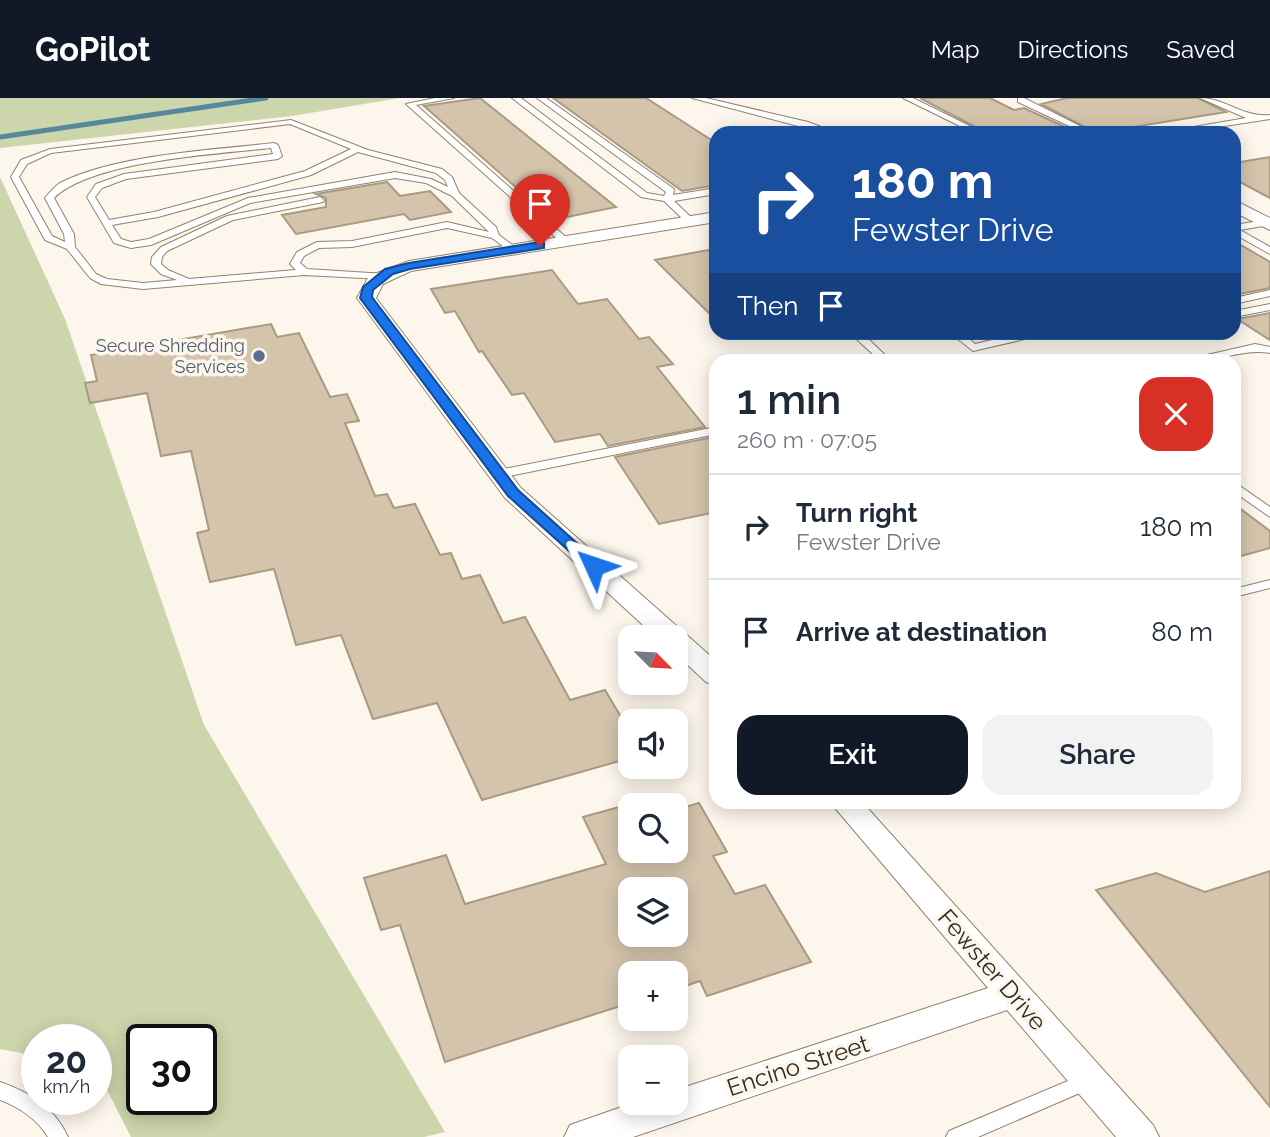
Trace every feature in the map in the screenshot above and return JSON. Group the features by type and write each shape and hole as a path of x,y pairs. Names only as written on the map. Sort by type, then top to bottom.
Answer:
{"street":[{"path":"1241,209 1268,224"},
{"path":"660,625 513,493 366,298 367,289 383,276 409,266 709,217"},
{"path":"688,651 709,670"},
{"name":"Fewster Drive","path":"851,809 1140,1137"},
{"name":"Encino Street","path":"583,1137 1012,994"}],"lane":[{"path":"450,98 410,104 565,241"},
{"path":"516,98 644,195 667,199 709,192"},
{"path":"541,98 671,191 667,199"},
{"path":"696,98 813,126"},
{"path":"907,98 965,126"},
{"path":"1204,98 1255,119"},
{"path":"1023,99 1076,126"},
{"path":"1209,126 1270,117"},
{"path":"383,276 304,272 143,286 105,282 93,276 70,247 48,238 15,177 20,164 38,155 284,122 302,124 359,149 439,171 449,179 455,194"},
{"path":"70,247 69,234 50,198 59,187 112,167 274,145 278,156 124,177 99,186 91,197 117,241 138,245 151,242 235,205 395,175 421,179 455,194 493,229 495,236"},
{"path":"106,223 155,215 309,173 359,149"},
{"path":"391,186 421,183 439,186"},
{"path":"667,199 690,221"},
{"path":"202,280 170,276 160,271 156,264 157,257 164,249 230,218 320,200"},
{"path":"235,205 303,203"},
{"path":"1241,228 1268,224"},
{"path":"304,272 295,264 295,259 317,245 352,244 447,225 495,236 514,250"},
{"path":"1241,233 1270,251"},
{"path":"1241,299 1270,293"},
{"path":"1241,313 1270,307"},
{"path":"863,340 879,354"},
{"path":"964,340 973,348 1008,340"},
{"path":"1224,354 1255,347 1270,350"},
{"path":"499,474 709,431"},
{"path":"1241,491 1270,513"},
{"path":"1241,591 1270,584"},
{"path":"956,1137 1059,1096 1089,1080"},
{"path":"0,1091 37,1110 56,1130 58,1137"}],"green space":[{"path":"0,98 400,98 292,116 0,148"},
{"path":"0,177 65,319 204,725 445,1132 424,1137 131,1137 112,1100 112,1024 21,1024 21,1053 0,1049"}],"building":[{"path":"480,98 616,207 553,220 424,106"},
{"path":"553,98 646,98 709,138 709,186 682,191"},
{"path":"920,98 990,98 1014,110 1024,108 1063,126 974,126"},
{"path":"1067,98 1198,98 1226,112 1139,126 1083,126 1041,104"},
{"path":"1270,157 1270,198 1241,183 1241,162"},
{"path":"387,182 400,196 430,191 451,212 410,220 404,214 296,234 282,215 326,207 326,198 316,194"},
{"path":"1241,245 1270,262 1270,288 1241,294"},
{"path":"708,250 709,313 655,260"},
{"path":"552,270 578,304 607,299 639,339 649,337 673,364 657,367 705,427 608,446 600,434 555,442 524,393 512,395 482,351 479,352 455,311 445,313 431,289"},
{"path":"1270,313 1270,340 1241,322 1241,318"},
{"path":"271,324 277,337 299,333 330,397 347,394 359,421 345,423 375,496 387,494 394,508 415,504 440,555 451,553 462,579 480,575 503,623 525,617 570,700 605,690 618,712 618,761 482,800 437,703 373,719 341,635 296,645 274,569 210,582 197,533 209,530 191,451 161,456 147,393 90,403 85,383 97,381 91,355"},
{"path":"709,438 709,513 659,524 615,457"},
{"path":"1241,509 1270,531 1270,548 1241,556"},
{"path":"699,803 727,852 713,856 735,894 765,885 811,962 707,996 700,981 688,985 688,961 618,961 618,1007 445,1062 400,925 381,930 364,878 446,855 465,904 606,864 583,817 618,807 618,863 688,863 688,806"},
{"path":"1270,871 1270,1107 1096,890 1156,873 1205,892"}],"waterway":[{"path":"0,137 266,98"}],"place":[{"name":"Secure Shredding Services","path":"259,356"}],"route":[{"path":"540,246 409,266 389,272 374,281 367,289 366,298 513,493 594,566"}]}
